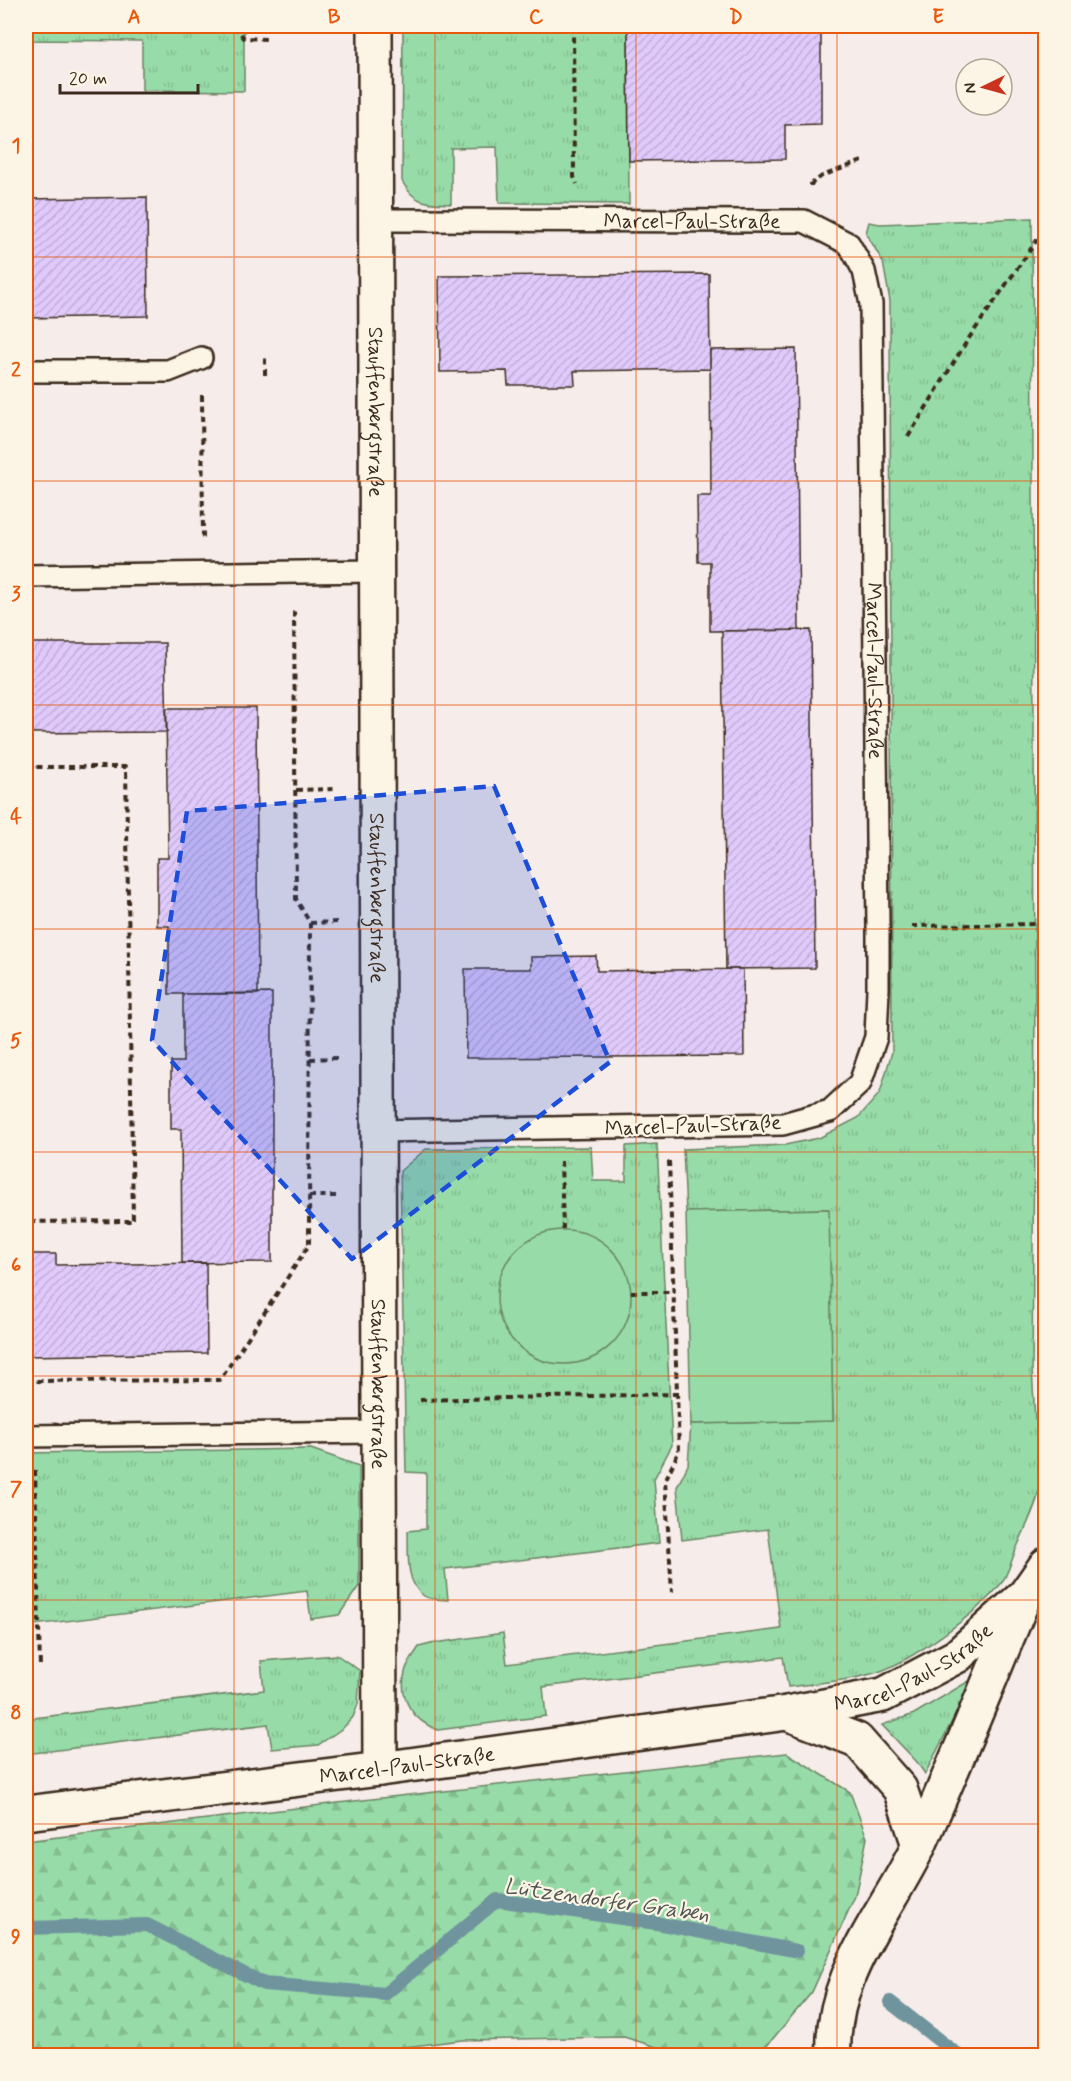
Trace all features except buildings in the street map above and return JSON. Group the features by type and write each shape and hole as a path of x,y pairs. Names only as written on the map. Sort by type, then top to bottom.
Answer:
{"street":[{"name":"Stauffenbergstraße","path":"375,26 380,1770"},
{"name":"Marcel-Paul-Straße","path":"834,2055 839,2004 857,1956 918,1845 1025,1595 1046,1565"},
{"name":"Marcel-Paul-Straße","path":"26,1813 380,1770 787,1713 883,1695 957,1656 1025,1595"},
{"name":"Marcel-Paul-Straße","path":"787,1713 858,1740 900,1789 918,1845"}],"lane":[{"name":"Marcel-Paul-Straße","path":"376,220 804,221 849,244 864,271 871,304 878,927 876,1037 860,1083 830,1111 783,1125 377,1131"},
{"path":"26,371 168,371 201,358"},
{"path":"26,576 376,571"},
{"path":"30,1436 378,1417"}],"path":[{"path":"234,26 244,38 268,39"},
{"path":"573,26 574,177 595,220"},
{"path":"804,221 811,184 822,176 862,161"},
{"path":"873,494 967,341 1039,237"},
{"path":"265,357 265,375"},
{"path":"201,358 204,574"},
{"path":"26,1380 220,1380 309,1245 310,923 296,899 294,572"},
{"path":"26,767 126,767 133,1221 26,1222"},
{"path":"296,790 326,790"},
{"path":"310,923 345,922"},
{"path":"878,927 1041,924"},
{"path":"310,1059 342,1058"},
{"path":"668,1127 679,1451 665,1481 672,1592"},
{"path":"560,1129 563,1229"},
{"path":"309,1196 344,1196"},
{"path":"631,1292 674,1292"},
{"path":"378,1417 676,1394"},
{"path":"30,1436 40,1668"}],"highlighted area":[{"path":"494,786 610,1062 352,1259 152,1040 187,811"}],"green space":[{"path":"26,26 244,26 244,91 142,90 142,41 26,40"},
{"path":"403,26 628,26 629,204 499,203 497,147 451,148 451,204 422,201 416,198 402,181"},
{"path":"1032,218 1035,1006 1032,1369 1035,1420 1045,1420 1043,1475 1033,1509 1005,1578 989,1597 926,1647 878,1672 845,1680 788,1687 783,1657 543,1687 546,1716 438,1730 415,1715 404,1692 403,1682 406,1669 419,1647 503,1633 507,1664 781,1629 768,1529 682,1540 677,1487 688,1465 691,1424 833,1421 828,1209 686,1212 683,1149 785,1145 819,1138 858,1118 880,1093 892,1052 890,301 883,262 866,233 869,222 880,224"},
{"path":"657,1144 672,1445 654,1479 659,1543 445,1569 448,1600 436,1600 424,1596 413,1583 408,1556 408,1531 426,1529 426,1473 406,1472 400,1171 426,1149 591,1147 593,1181 626,1181 626,1146"},
{"path":"829,1209 833,1421 691,1424 686,1212"},
{"path":"564,1230 590,1235 612,1249 626,1271 631,1297 626,1323 612,1345 590,1359 564,1364 538,1359 516,1345 502,1323 497,1297 502,1271 516,1249 538,1235"},
{"path":"311,1449 359,1466 359,1586 339,1615 311,1619 307,1591 26,1626 26,1453"},
{"path":"337,1655 360,1671 358,1704 353,1717 343,1728 318,1745 272,1749 268,1724 26,1754 26,1719 264,1690 261,1661"},
{"path":"974,1678 925,1774 917,1762 882,1725 914,1714"},
{"path":"787,1753 850,1792 867,1838 855,1896 812,1992 765,2048 746,2055 683,2055 624,2037 462,2040 331,2056 26,2055 26,1841 363,1800"}],"waterway":[{"name":"Lützendorfer Graben","path":"26,1928 147,1925 264,1984 385,1994 497,1900 656,1923 797,1951"},
{"name":"Lützendorfer Graben","path":"890,2002 959,2056"}]}
